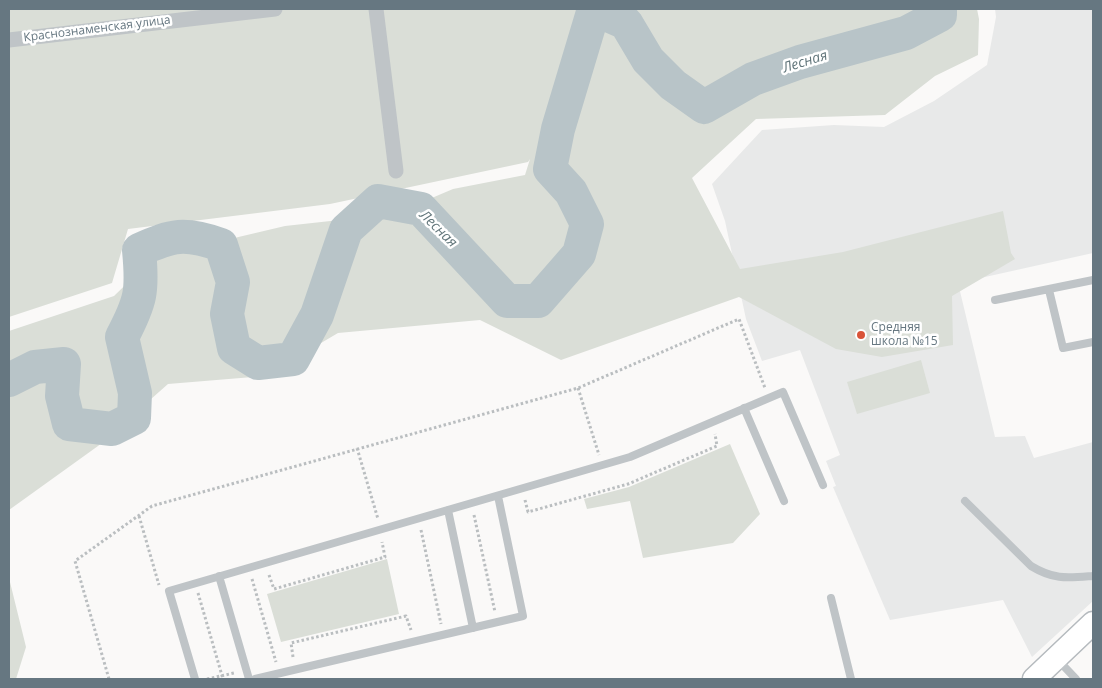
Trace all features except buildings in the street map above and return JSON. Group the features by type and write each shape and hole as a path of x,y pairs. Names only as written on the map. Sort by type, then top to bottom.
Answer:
{"main road":[{"path":"1034,679 1093,623"}],"street":[{"name":"Краснознаменская улица","path":"9,40 275,9"},
{"path":"376,9 396,171"}],"lane":[{"path":"995,300 1093,280"},
{"path":"1048,290 1062,348 1093,342"},
{"path":"195,679 169,590 630,458 783,392 823,485"},
{"path":"744,408 784,501"},
{"path":"255,679 523,616 498,496"},
{"path":"965,501 1031,566 1044,574 1062,578 1093,576"},
{"path":"448,510 473,628"},
{"path":"219,576 249,679"},
{"path":"831,598 851,679"},
{"path":"1056,658 1076,679"}],"path":[{"path":"109,679 75,561 152,506 578,388 739,319 768,398"},
{"path":"578,388 599,456"},
{"path":"528,512 628,484 717,446 714,438 717,430"},
{"path":"357,448 378,519"},
{"path":"471,503 495,613"},
{"path":"418,518 441,626"},
{"path":"412,531 450,520"},
{"path":"265,575 271,578 274,589 385,556 382,545 385,539"},
{"path":"249,568 280,674"},
{"path":"222,587 258,576"},
{"path":"195,583 222,678"},
{"path":"432,628 521,607"},
{"path":"289,660 294,653 291,642 406,616 409,628 416,632"},
{"path":"207,679 222,678 283,662"}],"shaded area":[{"path":"9,9 594,9 977,9 979,19 978,55 935,76 885,115 756,119 692,178 740,269 843,252 1003,211 1011,253 1015,259 952,296 953,345 882,357 836,349 739,297 561,360 480,320 338,333 265,376 168,384 98,446 9,510 9,331 114,296 154,257 285,226 394,214 453,189 525,175 530,159 528,162 330,204 128,229 112,283 9,317","holes":["594,9 636,36 587,25"]},
{"name":"Средняя школа №15","path":"995,9 1093,9 1093,253 958,283 995,437 1025,436 1034,458 1093,442 1093,601 1032,657 1003,600 890,620 833,487 836,486 826,461 840,455 800,350 762,361 746,319 725,221 712,184 762,130 834,125 884,127 934,101 987,65 996,17"},
{"path":"921,360 930,393 857,414 847,382"},
{"path":"730,444 760,514 733,543 643,558 630,501 587,509 584,499 629,487"},
{"path":"387,559 399,614 281,642 267,594"},
{"path":"9,578 26,647 16,679 9,679"}],"waterway":[{"name":"Лесная","path":"9,380 35,367 64,364 62,396 69,424 112,429 134,418 135,393 122,337 133,314 139,295 141,276 139,250 170,238 179,237 197,238 221,245 233,282 227,314 234,348 258,363 293,359 317,315 346,230 378,201 421,209 507,301 538,301 579,254 587,224 571,192 550,169 558,129 594,9 626,23 648,60 673,85 704,107 753,79 800,62 906,33 940,15 940,9"}],"place":[{"name":"Средняя школа №15","path":"861,335"}]}
